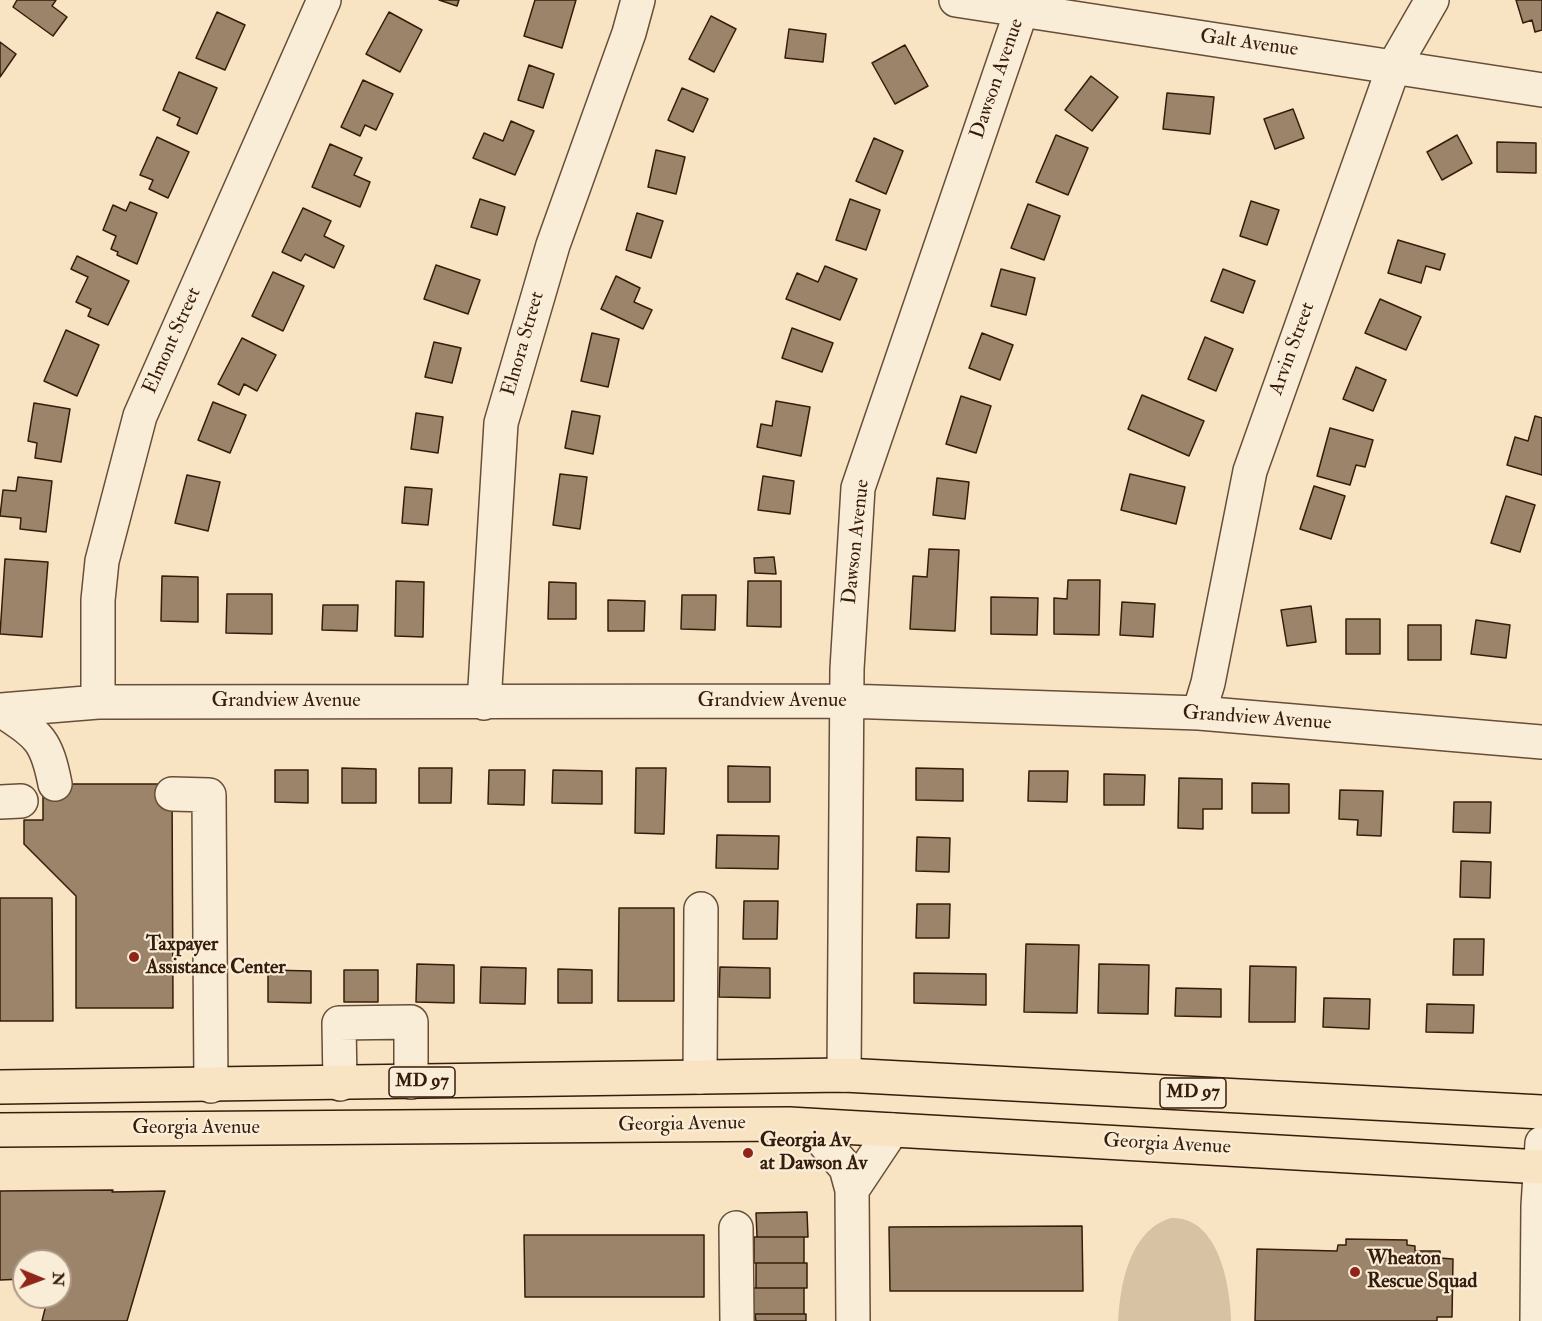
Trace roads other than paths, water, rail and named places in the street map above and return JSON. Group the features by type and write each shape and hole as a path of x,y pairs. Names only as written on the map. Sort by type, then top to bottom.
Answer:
{"main road":[{"name":"MD 97","path":"0,1087 211,1086 844,1075 1542,1112"},
{"path":"771,1124 844,1075 864,1106 892,1130"},
{"name":"Georgia Avenue","path":"0,1130 771,1124 1541,1159"}],"street":[{"name":"Elmont Street","path":"98,702 98,600 102,561 140,416 324,0"},
{"name":"Elnora Street","path":"484,703 501,423 553,245 629,33 638,0"},
{"name":"Galt Avenue","path":"956,0 1023,5 1542,90"},
{"name":"Arvin Street","path":"1199,713 1208,683 1250,471 1394,66 1432,0"},
{"name":"Dawson Avenue","path":"844,1075 846,701 858,488 1023,5"},
{"name":"Grandview Avenue","path":"0,710 98,702 846,701 1199,713 1542,742"},
{"path":"0,710 32,731 49,753 55,784"},
{"path":"172,794 209,795 211,1086"},
{"path":"700,1077 701,909"},
{"path":"340,1083 339,1023 411,1022 411,1082"},
{"path":"810,1126 846,1168 852,1191 853,1321"},
{"path":"852,1191 892,1130"},
{"path":"1537,1321 1541,1159"},
{"path":"736,1228 736,1321"}],"place":[{"name":"Taxpayer Assistance Center","path":"134,957"},
{"name":"Georgia Av at Dawson Av","path":"748,1153"},
{"name":"Wheaton Rescue Squad","path":"1355,1272"}]}
